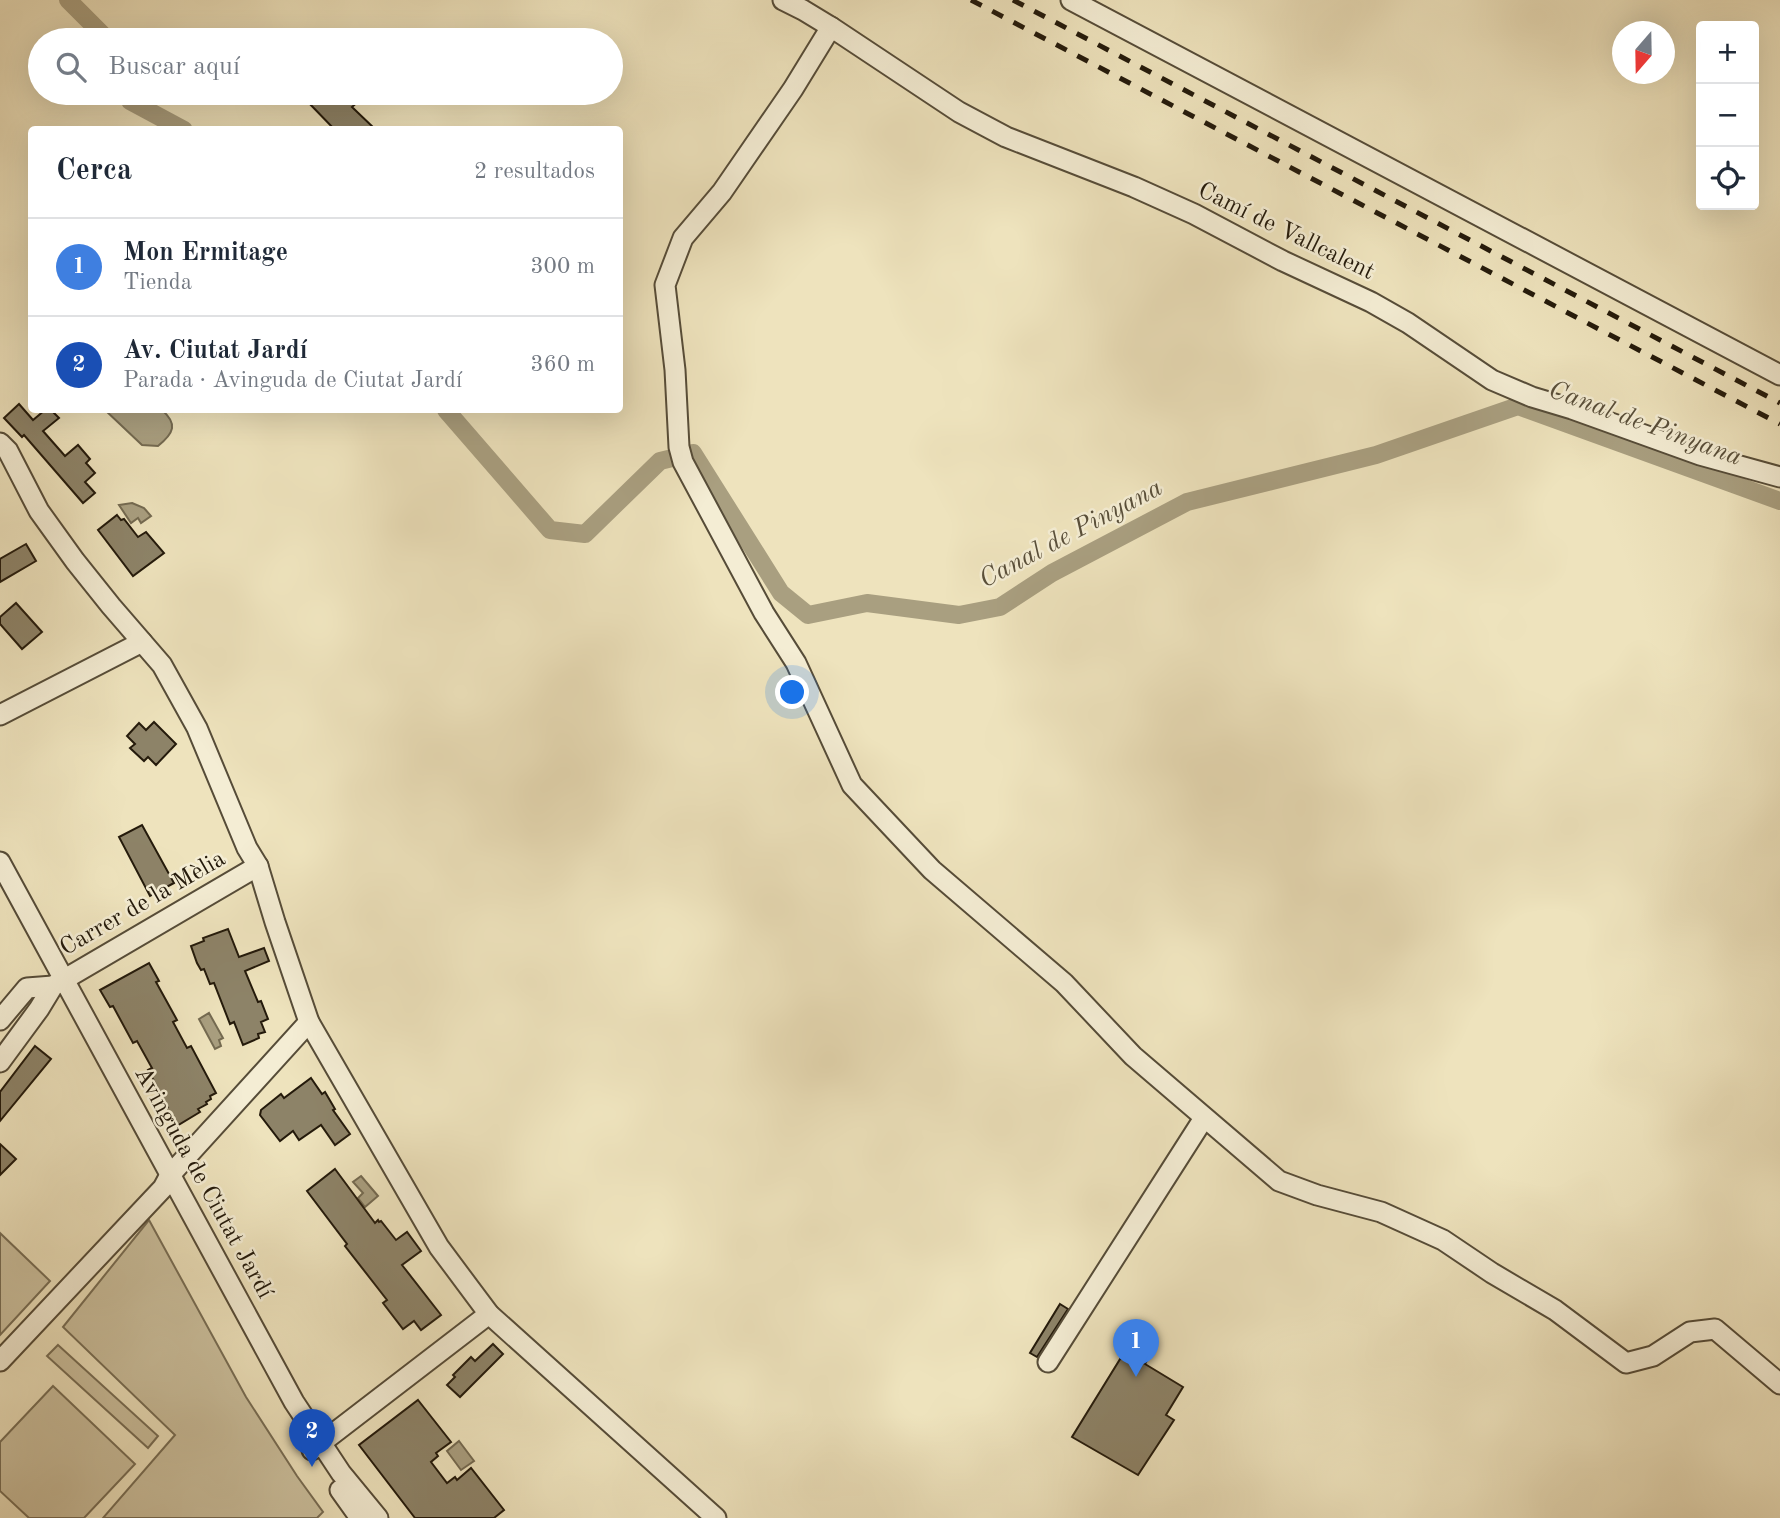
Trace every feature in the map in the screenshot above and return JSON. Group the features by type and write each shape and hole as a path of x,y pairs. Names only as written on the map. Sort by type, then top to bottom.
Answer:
{"street":[{"name":"Camí de Vallcalent","path":"783,0 831,27 960,112 1006,137 1134,187 1194,214 1283,261 1371,302 1408,323 1492,380 1532,397 1700,456 1780,477"},
{"path":"1071,0 1780,375"},
{"path":"831,27 746,158 722,192 683,238 665,285 681,455 764,613 796,663 852,785 932,870 1064,984 1133,1056 1279,1181 1317,1195 1381,1212 1443,1240 1555,1310 1626,1363 1653,1356 1690,1332 1715,1329 1780,1384"},
{"path":"0,443 8,451 39,511 111,606 162,666 197,728 247,848 258,866 309,1022 439,1247 489,1314 716,1518"},
{"path":"0,715 142,642"},
{"name":"Avinguda de Ciutat Jardí","path":"0,862 58,982 167,1181 295,1402 316,1447 360,1518"},
{"name":"Carrer de la Mèlia","path":"0,1020 27,988 58,982 258,866"},
{"name":"Avinguda de Ciutat Jardí","path":"0,890 58,982"},
{"name":"Carrer de la Mèlia","path":"0,1062 58,982"},
{"path":"0,1361 167,1181 309,1022"},
{"path":"1048,1362 1204,1118"},
{"path":"316,1447 489,1314"},
{"name":"Avinguda de Ciutat Jardí","path":"316,1447 377,1518"}],"shaded area":[{"path":"108,413 165,413 172,424 171,433 158,446 142,445"},
{"path":"132,503 144,508 151,516 141,523 138,518 131,523 119,505"},
{"path":"209,1013 223,1038 219,1040 221,1046 215,1049 199,1019"},
{"path":"361,1176 378,1196 365,1207 358,1198 363,1193 353,1182"},
{"path":"149,1220 246,1397 323,1512 317,1518 103,1518 175,1435 63,1327"},
{"path":"0,1233 50,1281 0,1335"},
{"path":"58,1345 158,1436 148,1448 47,1356"},
{"path":"53,1386 135,1464 84,1518 29,1518 0,1491 0,1442"},
{"path":"459,1441 474,1461 461,1470 447,1451"}],"building":[{"path":"311,105 354,105 352,107 372,126 331,126"},
{"path":"19,404 33,420 41,413 54,413 59,418 43,431 65,456 78,445 90,459 86,463 95,473 85,482 95,493 83,503 24,435 22,437 4,418"},
{"path":"117,515 121,520 124,519 138,537 146,532 164,553 133,576 98,530"},
{"path":"26,544 36,561 0,582 0,559"},
{"path":"16,603 42,632 22,649 0,624 0,617"},
{"path":"154,722 176,744 156,765 148,757 144,761 130,748 135,744 127,736 139,723 146,730"},
{"path":"142,825 174,883 150,896 119,837"},
{"path":"228,929 239,957 264,948 269,961 245,971 268,1019 261,1022 265,1032 258,1034 259,1038 243,1045 234,1022 230,1024 214,983 210,984 204,969 201,970 191,946 204,941 203,938"},
{"path":"149,963 177,1020 173,1022 187,1048 191,1046 216,1093 210,1096 207,1104 198,1109 200,1112 175,1127 166,1109 168,1107 148,1070 152,1068 137,1041 133,1043 113,1006 110,1007 100,990"},
{"path":"35,1046 51,1059 0,1121 0,1092"},
{"path":"311,1078 322,1094 325,1092 335,1109 333,1110 350,1134 335,1145 321,1125 299,1140 293,1131 280,1141 260,1115 261,1110 281,1094 284,1098"},
{"path":"0,1144 16,1159 0,1175"},
{"path":"335,1169 375,1223 381,1221 396,1240 407,1232 421,1251 402,1265 441,1315 421,1330 414,1321 403,1329 383,1303 387,1300 307,1191"},
{"path":"1060,1304 1068,1309 1037,1357 1030,1353"},
{"path":"1131,1330 1156,1344 1145,1364 1183,1387 1166,1415 1174,1420 1138,1475 1072,1437 1125,1351 1120,1348"},
{"path":"493,1344 503,1354 460,1397 447,1385 455,1377 453,1375 471,1357 475,1361"},
{"path":"418,1400 451,1442 436,1453 438,1456 431,1462 447,1483 455,1477 457,1480 471,1468 504,1510 494,1518 415,1518 359,1445"}],"waterway":[{"name":"Canal de Pinyana","path":"68,0 96,28"},
{"name":"Canal de Pinyana","path":"137,105 177,126"},
{"name":"Canal de Pinyana","path":"449,413 550,530 585,534 660,461 693,453 781,593 808,615 867,603 959,615 1000,607 1052,573 1187,502 1376,455 1518,406 1780,501"}],"railway":[{"path":"971,0 1780,424"},
{"path":"1013,0 1780,403"}],"place":[{"name":"Mon Ermitage","path":"1136,1377"},
{"name":"Av. Ciutat Jardí","path":"312,1467"}]}
